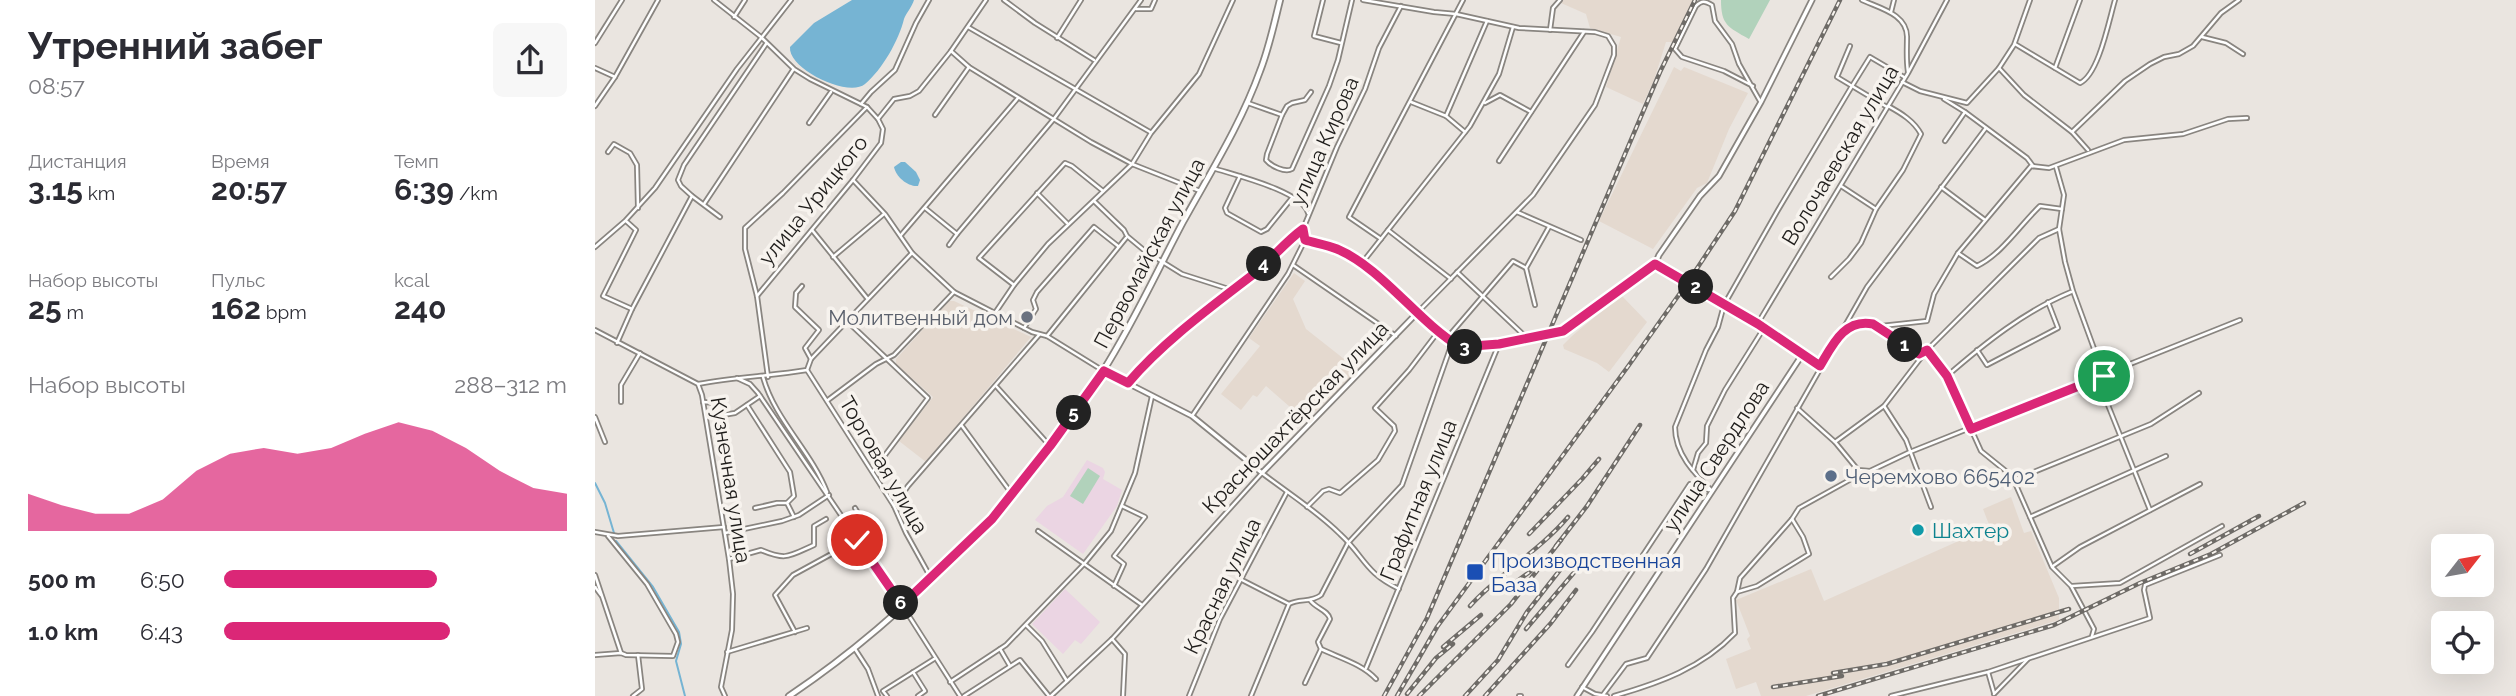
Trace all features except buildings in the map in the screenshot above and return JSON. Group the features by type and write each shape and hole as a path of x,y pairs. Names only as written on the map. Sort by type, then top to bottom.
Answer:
{"main road":[{"name":"Первомайская улица","path":"789,696 854,648 992,519 1050,446 1104,371 1247,102 1268,50 1280,0"}],"street":[{"path":"595,43 622,0"},
{"path":"595,106 615,77 658,0"},
{"path":"713,0 761,37 794,69 867,107 878,119"},
{"path":"734,17 745,0"},
{"path":"595,247 638,208 761,37 791,0"},
{"path":"861,104 895,70 929,0"},
{"name":"улица Урицкого","path":"757,296 881,143 883,130 878,119 894,99 910,96 919,90 951,51 986,0"},
{"path":"1004,0 1094,61"},
{"path":"1057,37 1081,0"},
{"path":"949,245 1053,120 1141,0"},
{"path":"1135,9 1151,9 1155,0"},
{"path":"995,313 1014,285 1068,223 1132,164 1151,133 1199,74 1233,0"},
{"path":"1323,0 1314,36 1341,43"},
{"path":"1311,92 1305,100 1287,106 1266,160 1289,171 1301,153 1329,86 1352,0"},
{"path":"1363,0 1456,13 1513,27 1584,32"},
{"path":"1381,239 1349,217 1463,0"},
{"path":"1550,30 1553,8 1560,0"},
{"path":"1305,240 1336,249 1362,263 1438,332 1460,347 1499,344 1570,327 1655,264 1658,255 1692,207 1719,176 1761,102 1812,0"},
{"path":"1862,0 1891,12 1903,23 1907,31 1905,55 1908,73"},
{"path":"1891,12 1894,0"},
{"name":"Волочаевская улица","path":"1758,324 1908,73 1947,0"},
{"path":"1902,82 1920,91 1967,103 1999,68 2015,44 2030,0"},
{"path":"2055,68 2080,0"},
{"path":"2015,44 2080,83 2086,80 2098,56 2115,0"},
{"path":"2072,132 2125,81 2164,57 2179,54 2201,37 2221,13 2239,0"},
{"path":"1753,86 1724,71 1682,57 1675,49 1700,2 1705,1 1711,5 1715,21 1732,44 1739,64 1753,86 1761,102"},
{"name":"улица Кирова","path":"1128,383 1148,360 1217,300 1257,271 1303,229 1332,158 1365,89 1379,48 1401,6"},
{"path":"1446,116 1487,21"},
{"path":"968,27 1151,133"},
{"path":"1362,263 1465,132 1483,104 1499,74 1513,27"},
{"path":"1499,161 1584,32"},
{"name":"Красношахтёрская улица","path":"1050,696 1112,639 1262,473 1533,195 1595,105 1614,55 1614,46 1608,36 1584,32"},
{"path":"2201,37 2226,43 2243,54"},
{"path":"720,217 692,196 678,180 684,165 767,44"},
{"path":"1831,277 1861,243 1876,209 1903,170 1921,134 1905,116 1837,77 1850,46"},
{"path":"951,51 969,67 1053,120 1132,164 1200,191"},
{"path":"1712,491 1692,472 1675,437 1675,427 1706,349 1718,327 1724,305 1777,210 1870,57 1905,78"},
{"path":"935,116 969,67"},
{"path":"595,68 615,77"},
{"path":"1999,68 2024,95 2072,132 2090,152"},
{"path":"703,204 794,69"},
{"path":"809,123 832,91"},
{"path":"1483,104 1500,95 1531,112"},
{"path":"1938,96 1965,111 2027,158 2033,166"},
{"path":"901,235 1018,98"},
{"path":"1247,102 1282,115"},
{"path":"1411,102 1446,116 1465,132"},
{"path":"867,107 745,228 745,249 757,296 765,377 772,402 857,539 950,682 962,696 1020,660 1050,696"},
{"path":"1945,141 1965,111"},
{"path":"1842,331 1866,322 1881,326 1927,321 1934,294 1958,253 2026,170 2033,166 2049,168 2124,140 2183,134 2228,119 2247,118"},
{"path":"1581,687 1604,696 1626,664 1647,658 1706,569 1820,366 1885,261 1986,128"},
{"path":"608,152 614,144 632,156 637,165 638,208"},
{"path":"674,159 684,165"},
{"path":"1014,285 979,258 1065,163 1103,191"},
{"path":"2055,166 2064,195 2059,229 2073,291 2104,376"},
{"path":"1213,168 1275,188 1305,205 1308,215"},
{"path":"1240,176 1225,208 1227,213 1261,232 1267,229 1292,198"},
{"path":"853,180 885,214 912,253 954,292 1047,337 1104,371 1192,416 1341,534 1380,580 1399,589"},
{"path":"1840,186 1876,209"},
{"path":"1941,187 1985,220"},
{"path":"1037,193 1068,223"},
{"path":"617,343 692,196"},
{"path":"1093,201 1127,236 1162,262 1189,277 1232,290"},
{"path":"1958,253 1977,266 1998,250 2040,206 2063,209"},
{"path":"925,208 957,234"},
{"path":"1517,212 1581,240"},
{"path":"833,257 885,214"},
{"path":"625,221 636,230 603,296 632,309"},
{"path":"1024,328 1036,309 1033,300 1037,292 1094,227 1118,246"},
{"path":"1535,305 1526,268 1549,227"},
{"path":"1192,416 1293,265 1305,240 1303,229"},
{"path":"1835,442 1884,406 1927,350 2039,238 2059,229"},
{"path":"812,230 868,299"},
{"path":"1388,230 1451,279"},
{"path":"1047,337 1127,236"},
{"path":"698,384 807,370 811,359 912,253"},
{"path":"1447,338 1513,261 1526,268"},
{"path":"1655,264 1758,324 1820,366"},
{"path":"1293,265 1396,336"},
{"path":"1457,272 1526,337"},
{"path":"802,286 796,293 795,307 819,330 805,348 811,359"},
{"path":"1947,376 1977,350 2048,302 2073,291"},
{"path":"828,400 894,355 954,292"},
{"path":"1977,350 1987,365 2058,328 2048,302"},
{"path":"1614,696 1658,683 1693,666 1735,633 1733,598 1740,578 1799,508 1864,472 1910,452 2240,320"},
{"path":"847,321 928,398 872,471"},
{"path":"1873,324 1919,354 1927,350"},
{"path":"1692,472 1698,453 1706,443 1707,426 1725,390 1763,328"},
{"name":"Кузнечная улица","path":"595,330 698,384 729,559 733,612 721,687 725,696"},
{"path":"1307,507 1323,491 1329,489 1340,494 1378,460 1395,431 1394,426 1375,408 1438,332"},
{"path":"894,506 908,486 1040,334"},
{"path":"1251,696 1289,604 1297,600 1310,600 1321,594 1348,543 1402,485 1452,343"},
{"name":"Графитная улица","path":"1366,668 1499,344"},
{"path":"1927,350 1947,376 1981,451 2012,476 2052,567 2071,586 2094,629 2092,636"},
{"path":"621,402 621,385 640,353"},
{"name":"улица Свердлова","path":"1577,696 1802,355"},
{"name":"Торговая улица","path":"807,370 894,506 931,578"},
{"path":"737,378 750,384 760,396 817,482 829,495"},
{"path":"2098,378 2150,510"},
{"path":"996,386 1050,446"},
{"path":"2014,480 2151,424 2199,393"},
{"path":"703,402 717,403 723,415 735,412 760,396"},
{"path":"950,682 1000,649 1026,625 1084,564 1111,531 1135,473 1152,396"},
{"path":"747,405 790,472 794,496 787,503 755,509"},
{"path":"1884,406 1906,440 1931,507"},
{"path":"1797,408 1835,442 1858,470 1864,472"},
{"path":"595,417 605,442"},
{"path":"961,426 1012,494"},
{"path":"2030,517 2166,456"},
{"path":"1568,665 1690,484 1712,491"},
{"path":"2052,567 2080,547 2200,484"},
{"name":"Красная улица","path":"1189,696 1220,619 1287,492"},
{"path":"725,533 794,517 829,495"},
{"path":"787,503 794,517"},
{"path":"1114,586 1124,565 1114,556 1145,517 1121,506"},
{"path":"795,632 775,595 793,575 868,530 855,508"},
{"path":"1737,592 1757,586 1809,554 1792,519"},
{"path":"729,559 761,550 774,557 788,556 814,545 814,526 817,522 826,520"},
{"path":"2071,586 2120,583 2222,526"},
{"path":"595,532 608,536 724,527"},
{"path":"1038,531 1142,604"},
{"path":"595,655 621,653 673,656 678,642 647,584 608,536"},
{"path":"1891,696 1988,671 2150,618 2145,585 2220,555"},
{"path":"595,575 621,653"},
{"path":"1240,579 1289,604"},
{"path":"595,587 605,600"},
{"path":"1310,600 1314,606 1330,616 1318,642 1321,649 1350,664 1366,668 1375,679"},
{"path":"1026,625 1042,641 1067,681"},
{"path":"727,652 807,628"},
{"path":"1112,639 1125,654 1123,696"},
{"path":"854,648 868,669 878,696"},
{"path":"1000,649 1010,666"},
{"path":"1305,682 1321,649"},
{"path":"633,696 642,689 638,655"},
{"path":"887,696 883,691 936,658"},
{"path":"1994,695 2029,658"},
{"path":"1988,671 1994,695"},
{"path":"913,672 925,691 918,696"}],"shaded area":[{"path":"1563,0 1694,0 1673,42 1666,42 1643,104 1606,87 1621,37 1590,28 1586,14 1561,3"},
{"path":"1674,67 1681,71 1684,67 1748,93 1729,129 1707,183 1697,188 1653,249 1599,221"},
{"path":"1294,273 1305,281 1293,299 1306,329 1358,370 1306,421 1266,386 1257,397 1253,395 1241,410 1221,394 1260,346 1249,338"},
{"path":"1621,295 1647,322 1609,372 1597,363 1564,349 1563,345 1572,336"},
{"path":"949,301 1031,337 926,462 899,441 933,397 896,364 896,359"},
{"path":"1087,460 1103,468 1103,479 1122,490 1117,506 1083,554 1035,520 1047,506 1063,497"},
{"path":"2011,497 2024,533 2031,531 2059,598 2059,620 1806,696 1761,696 1756,682 1736,689 1726,659 1751,649 1747,639 1750,636 1736,600 1811,569 1824,601 1990,527 1983,509"},
{"path":"1065,589 1100,622 1081,644 1075,640 1063,654 1032,624"}],"green space":[{"path":"1721,0 1770,0 1749,39 1724,20"},
{"path":"1088,468 1100,476 1083,504 1070,496"}],"water":[{"path":"852,0 914,0 883,63 865,84 846,87 820,79 808,72 798,64 790,47 814,23"},
{"path":"905,162 916,172 920,180 918,186 907,183 897,174 894,167"}],"waterway":[{"path":"595,483 605,503 614,533"},
{"path":"616,541 653,587 679,632 681,644 676,661 685,696"}],"railway":[{"path":"1384,696 1427,618 1660,72 1695,0"},
{"path":"1397,696 1437,627 1629,365 1735,211 1840,0"},
{"path":"1556,546 1587,506 1640,425"},
{"path":"1529,534 1599,459"},
{"path":"1818,696 2054,625 2140,583 2211,554 2304,503"},
{"path":"2190,554 2259,516"},
{"path":"1470,606 1545,541 1568,517"},
{"path":"1419,696 1511,604 1561,540"},
{"path":"1526,629 1583,562"},
{"path":"1465,696 1498,660 1527,612 1560,570"},
{"path":"1509,587 1531,571"},
{"path":"1485,696 1551,623 1576,590"},
{"path":"1833,673 1887,664 2069,609"},
{"path":"1443,647 1481,615"},
{"path":"1407,694 1436,658 1453,644"},
{"path":"1773,687 1842,676"}],"place":[{"name":"Молитвенный дом","path":"1027,317"},
{"name":"Черемхово 665402","path":"1831,476"},
{"name":"Шахтер","path":"1918,530"},
{"name":"Производственная База","path":"1475,572"}],"route":[{"path":"857,540 902,605 992,519 1050,446 1104,371 1128,383 1148,360 1217,300 1257,271 1303,229 1305,240 1336,249 1362,263 1438,332 1460,347 1499,344 1563,331 1655,264 1667,268 1758,324 1820,366 1842,331 1866,322 1919,354 1927,350 1947,376 1971,429 2104,376"}]}
